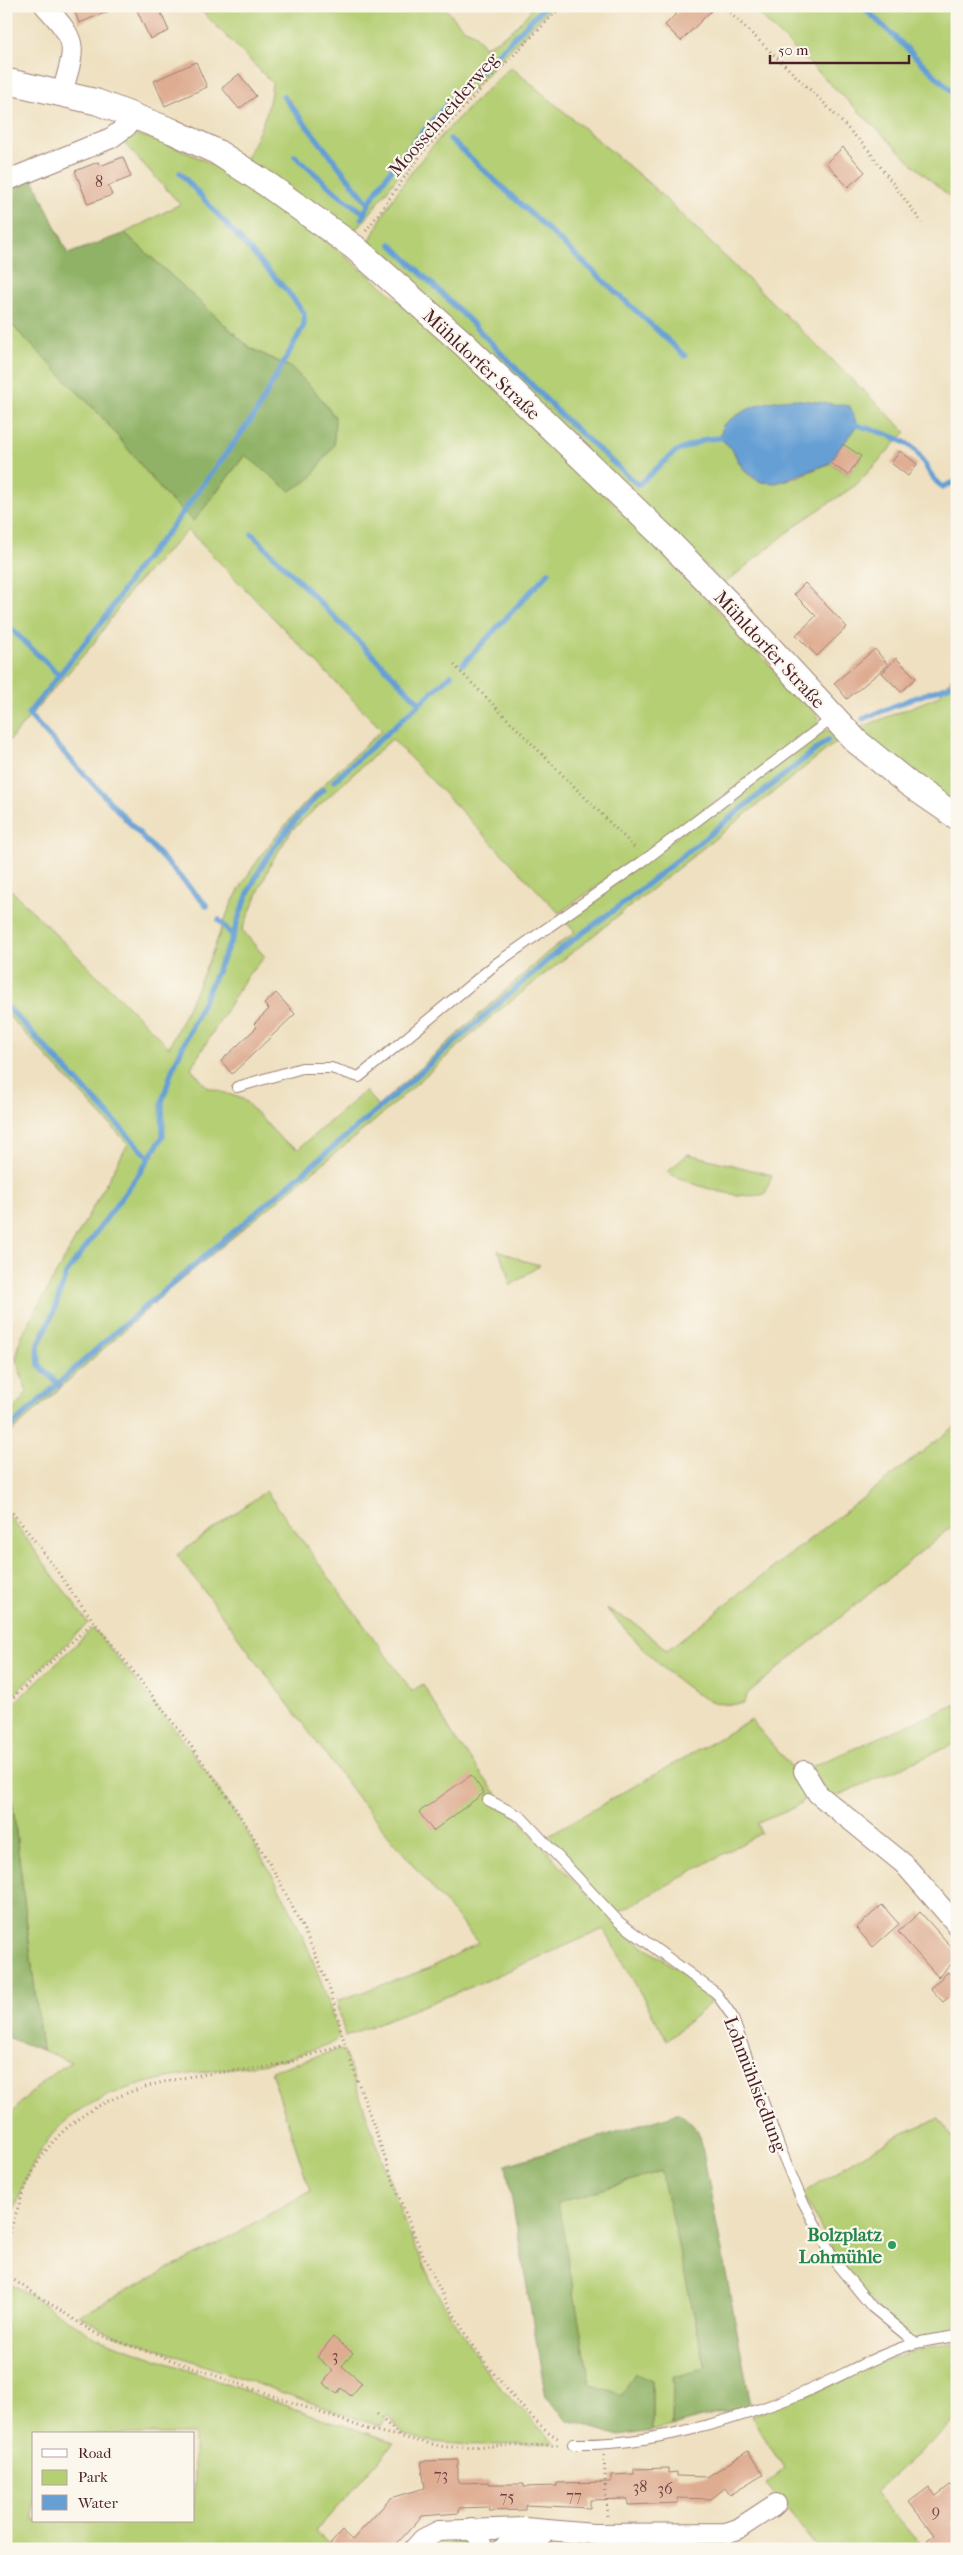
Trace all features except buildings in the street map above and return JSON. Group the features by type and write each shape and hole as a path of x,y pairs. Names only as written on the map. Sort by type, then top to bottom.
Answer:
{"street":[{"path":"45,6 63,25 73,52 62,93"},
{"name":"Mühldorfer Straße","path":"6,81 62,93 134,116 216,152 268,185 354,247 464,344 664,537 730,605 833,718 880,762 957,817"},
{"path":"6,181 110,138 126,127 134,116"},
{"path":"804,1771 818,1794 904,1864 957,1925"},
{"path":"414,2549 423,2539 439,2531 472,2529 525,2528 598,2539 726,2533 738,2529 776,2504"},
{"path":"472,2529 478,2536 483,2549"},
{"path":"502,2549 522,2539 561,2533"}],"lane":[{"path":"237,1087 302,1068 331,1068 359,1077 497,963 646,859 833,718"},
{"name":"Lohmühlsiedlung","path":"488,1800 521,1817 618,1922 716,1992 732,2016 776,2137 801,2198 836,2263 872,2307 916,2343"},
{"path":"573,2444 603,2445 708,2424 755,2410 798,2394 916,2343 957,2336"}],"path":[{"name":"Moosschneiderweg","path":"354,247 424,152 489,80 562,6"},
{"path":"723,6 818,97 869,151 922,223"},
{"path":"454,665 572,783 618,834 646,859"},
{"path":"6,1505 41,1548 94,1622 195,1750 262,1851 324,1976 345,2044 409,2224 427,2266 460,2326 483,2360 524,2408 558,2438 573,2444"},
{"path":"6,1704 94,1622"},
{"path":"6,2242 23,2196 44,2152 64,2130 86,2113 117,2096 174,2080 273,2066 345,2044"},
{"path":"6,2275 95,2333 367,2429 445,2447 535,2447 573,2444"},
{"path":"377,2414 401,2437"},
{"path":"598,2539 603,2445"}],"green space":[{"path":"197,6 443,6 463,28 474,33 484,47 512,30 534,6 552,6 425,139 365,220 355,230 350,230 245,160 266,114 272,83"},
{"path":"750,6 957,6 957,203 917,168"},
{"path":"511,67 650,184 906,432 856,485 799,523 724,584 367,248 379,222 394,197 429,150 469,107","holes":["857,425 843,444 861,457 848,475 830,463 797,477 774,482 763,482 752,477 743,469 732,449"]},
{"path":"134,134 166,144 230,175 293,216 377,282 493,385 549,438 658,548 818,716 819,723 674,833 559,913 392,739 292,830 272,861 242,930 265,957 247,976 191,1068 207,1087 243,1099 283,1141 298,1149 365,1091 378,1106 547,953 575,932 563,919 823,731 828,730 840,739 491,1017 378,1118 164,1294 6,1437 6,1421 27,1392 16,1359 21,1337 128,1144 6,1013 6,885 169,1047 202,977 230,907 247,876 281,830 300,809 382,730 188,530 132,588 93,644 6,744 6,319 101,416 167,497 194,521 245,455 335,417 314,390 292,368 250,348 125,233 180,204 123,142"},
{"path":"32,177 68,254 125,233 250,348 292,368 314,390 335,417 334,445 310,479 290,491 245,455 194,521 167,497 101,416 6,319 6,187"},
{"path":"957,675 957,809 855,730 939,696 953,676"},
{"path":"688,1154 772,1175 765,1194 754,1196 729,1194 702,1187 667,1172"},
{"path":"498,1250 524,1261 540,1265 510,1286 508,1272"},
{"path":"957,1425 957,1522 748,1693 743,1704 716,1703 686,1687 657,1662 606,1609 633,1622 667,1650"},
{"path":"266,1491 412,1691 423,1684 455,1739 492,1788 567,1874 634,1940 706,1988 716,1998 667,2040 604,1929 471,1987 345,2036 337,2001 430,1968 478,1943 361,1802 177,1555"},
{"path":"6,1511 88,1623 6,1702"},
{"path":"93,1628 170,1723 205,1771 239,1820 270,1871 297,1923 320,1979 339,2038 335,2042 275,2061 141,2084 111,2094 83,2109 59,2127 40,2152 16,2204 6,2237 6,2121 25,2098 56,2071 71,2062 42,2050 6,1749 6,1711"},
{"path":"957,1704 957,1743 830,1799 811,1767"},
{"path":"751,1720 801,1778 809,1793 801,1803 758,1823 761,1833 617,1913 545,1837"},
{"path":"6,1749 42,2050 6,2037"},
{"path":"337,2050 344,2051 404,2221 436,2292 490,2376 554,2443 476,2445 434,2442 417,2438 403,2433 388,2415 381,2427 103,2330 79,2315 215,2245 310,2191 271,2071"},
{"path":"680,2113 699,2131 751,2405 672,2426 673,2377 706,2368 661,2171 558,2203 590,2384 622,2395 635,2374 652,2380 652,2431 619,2436 568,2420 546,2398 506,2165"},
{"name":"Bolzplatz Lohmühle","path":"939,2119 957,2144 957,2336 916,2343 852,2284 802,2194 885,2143"},
{"path":"662,2171 706,2369 673,2377 672,2426 652,2431 652,2380 622,2395 590,2384 557,2202"},
{"path":"6,2280 95,2337 321,2418 395,2442 316,2531 335,2549 6,2549"},
{"path":"957,2342 957,2419 875,2492 924,2549 819,2549 766,2484 784,2469 751,2416 877,2363 930,2347"},
{"path":"470,2538 475,2549 423,2549 430,2541"}],"water":[{"path":"793,399 850,406 857,425 830,463 776,483 761,482 744,470 732,449 720,438 723,425 748,409 764,403"}],"waterway":[{"path":"473,79 545,6"},
{"path":"862,6 957,96"},
{"path":"362,218 370,201 392,169 455,95"},
{"path":"283,96 368,203"},
{"path":"450,139 685,356"},
{"path":"295,156 339,195 364,213"},
{"path":"180,173 288,292 304,313 304,325 256,413 172,527 136,570 107,615 28,714 207,906"},
{"path":"391,244 467,318 566,420 638,485 675,452 706,439 720,438"},
{"path":"857,425 895,438 909,445 919,454 931,475 943,487 957,481"},
{"path":"252,534 420,703"},
{"path":"463,664 549,572"},
{"path":"6,624 59,675"},
{"path":"334,781 451,675"},
{"path":"863,719 957,683"},
{"path":"6,1431 113,1334 397,1093 558,951 621,905 828,740"},
{"path":"59,1385 39,1365 38,1345 53,1314 66,1274 143,1168 163,1136 162,1102 172,1070 233,936 248,893 279,840 323,790"},
{"path":"219,920 233,936"},
{"path":"6,1005 149,1158"}],"place":[{"name":"Bolzplatz Lohmühle","path":"892,2245"}]}
